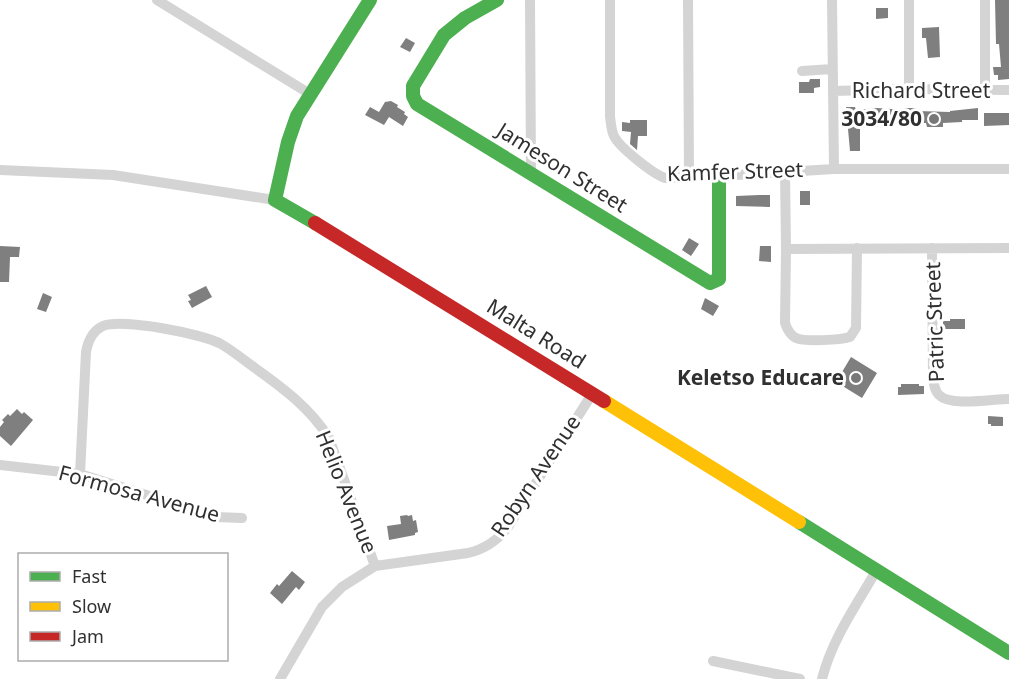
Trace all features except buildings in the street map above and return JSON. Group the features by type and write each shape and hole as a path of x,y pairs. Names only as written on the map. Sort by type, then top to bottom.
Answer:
{"street":[{"path":"157,0 310,94"},
{"path":"275,200 292,127 310,94 370,0"},
{"name":"Jameson Street","path":"497,0 448,30 413,86 413,96 417,104 711,283 719,279 719,176"},
{"path":"530,0 531,173"},
{"name":"Kamfer Street","path":"610,0 610,117 613,135 646,168 657,175 665,177 719,176 834,168 1009,169"},
{"path":"688,0 688,176"},
{"path":"832,0 834,168"},
{"path":"909,0 909,89"},
{"path":"985,0 985,90"},
{"path":"802,71 832,69"},
{"name":"Richard Street","path":"833,91 1009,90"},
{"name":"Malta Road","path":"0,170 113,175 275,200 351,244 1009,653"},
{"path":"785,172 785,323 788,331 799,339 850,337 856,328 856,248"},
{"name":"Patric Street","path":"932,248 933,377 936,391 944,398 955,401 1009,399"},
{"path":"786,249 1009,248"},
{"name":"Helio Avenue","path":"80,474 86,352 92,334 104,326 119,324 149,326 211,339 229,349 304,406 321,426 329,438 375,566"},
{"name":"Robyn Avenue","path":"280,679 327,600 342,587 375,566 468,553 496,540 508,527 592,394"},
{"name":"Formosa Avenue","path":"0,465 80,474 209,515 242,519"},
{"path":"822,679 836,639 876,571"},
{"path":"713,660 800,679"}],"traffic: fast":[{"path":"315,223 275,200 288,142 297,116 370,0"},
{"path":"497,0 465,18 444,35 413,86 413,96 417,104 710,283 719,279 719,176"},
{"path":"799,522 1009,653"}],"traffic: slow":[{"path":"604,401 799,522"}],"traffic: jam":[{"path":"315,223 604,401"}],"place":[{"name":"3034/80","path":"934,119"},
{"name":"Keletso Educare","path":"856,378"}]}
